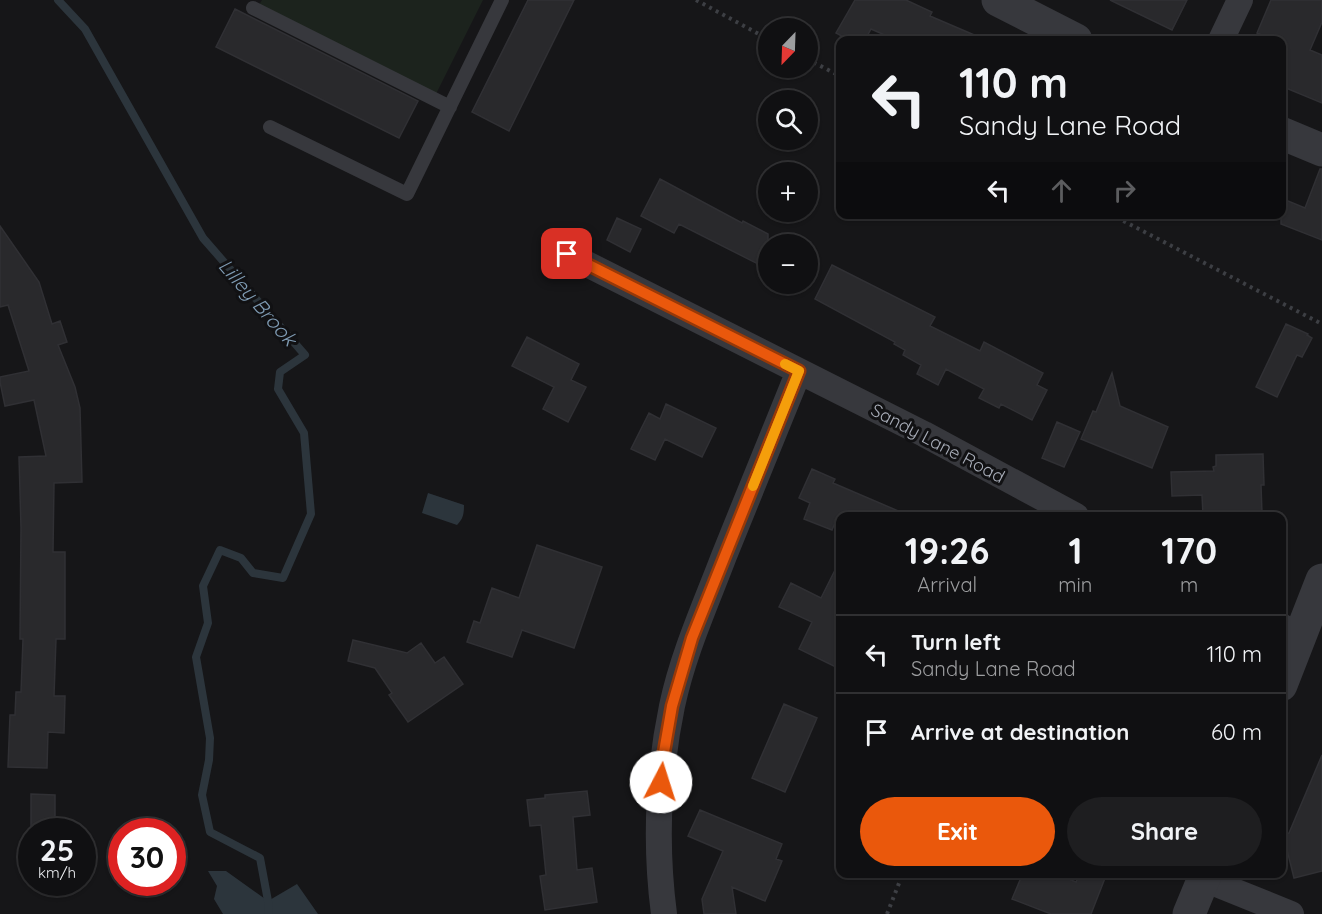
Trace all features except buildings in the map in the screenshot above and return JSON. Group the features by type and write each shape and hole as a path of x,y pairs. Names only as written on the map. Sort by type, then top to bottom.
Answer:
{"street":[{"path":"998,0 1068,36"},
{"path":"1223,36 1240,0"},
{"path":"1286,136 1322,150"},
{"name":"Sandy Lane Road","path":"567,254 924,434 1069,512"},
{"path":"664,914 658,845 664,752 672,706 699,616 799,371"},
{"path":"1286,658 1291,631 1322,580"},
{"path":"1190,914 1204,878"},
{"path":"1210,878 1291,914"}],"lane":[{"path":"270,127 407,194 502,0"},
{"path":"253,8 450,107"}],"path":[{"path":"696,0 758,34"},
{"path":"818,65 836,74"},
{"path":"1120,219 1322,324"},
{"path":"887,914 901,878"}],"shaded area":[{"path":"262,0 483,0 436,94 259,5"},
{"path":"428,493 464,505 461,521 457,525 422,513"},
{"path":"208,871 226,871 268,901 297,884 318,914 223,914 214,899 217,886"}],"waterway":[{"name":"Lilley Brook","path":"58,0 85,29 203,238 305,355 280,372 278,389 304,433 311,514 283,578 253,573 241,558 220,550 203,586 208,623 196,657 210,738 209,760 202,795 210,832 260,858 269,914"}],"slow traffic":[{"path":"753,486 799,371 785,364"}],"route":[{"path":"567,254 799,371 699,616 672,706 661,782"}]}
